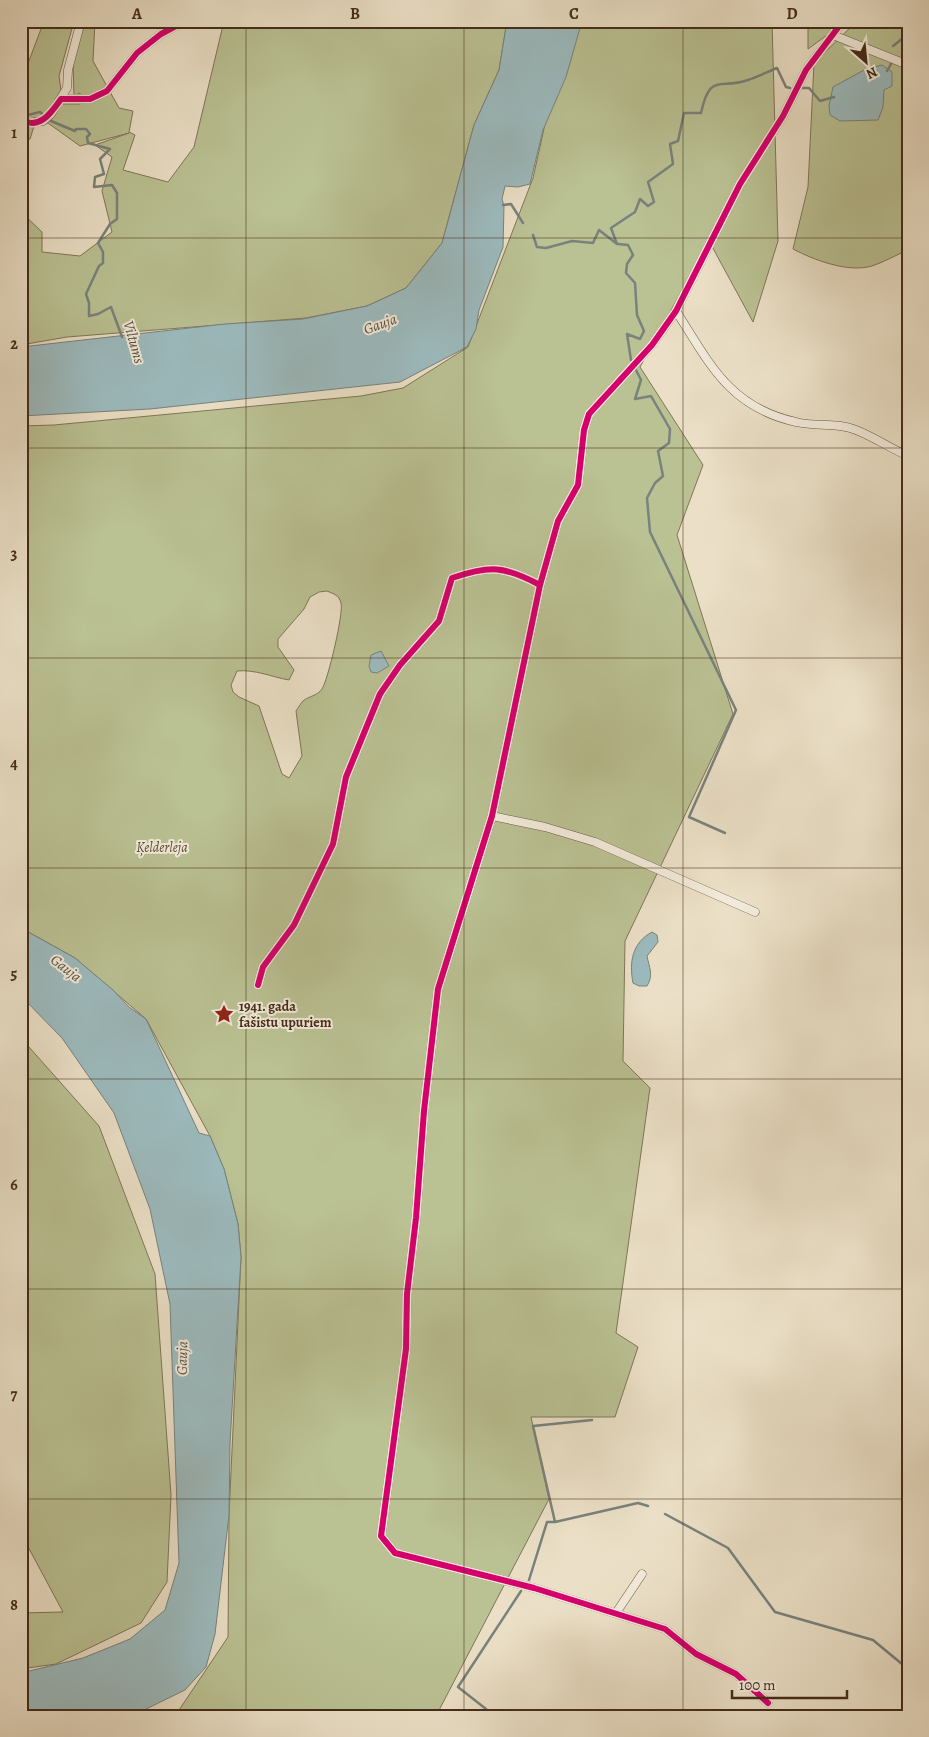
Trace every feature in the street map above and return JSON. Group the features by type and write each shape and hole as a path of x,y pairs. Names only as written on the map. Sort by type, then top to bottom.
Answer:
{"street":[{"path":"21,120 27,123 42,121 62,99 67,88 68,70 81,21"},
{"path":"62,99 90,98 107,91 136,53 161,34 185,21"},
{"path":"768,1703 736,1674 696,1654 665,1629 534,1588 395,1553 381,1536 406,1349 406,1294 416,1218 424,1111 438,989 492,816 540,585 558,521 578,485 584,430 589,414 652,345 676,312 740,184 783,116 806,70 843,21"},
{"path":"833,34 908,65"},
{"path":"676,312 721,380 744,400 764,412 787,420 808,425 836,426 856,430 908,456"},
{"path":"258,985 263,967 294,925 333,844 346,777 380,694 400,665 439,622 452,578 481,568 512,571 540,585"},
{"path":"492,816 545,826 595,842 755,912"},
{"path":"616,1613 642,1574"}],"green space":[{"path":"44,21 74,21 59,76 63,104 80,104 80,93 74,96 73,63 82,21 95,21 93,61 119,108 133,111 129,132 135,135 123,170 168,182 194,147 224,21 507,21 499,70 474,125 442,243 406,288 367,306 306,318 67,337 21,345 21,212 42,232 42,252 80,256 112,232 102,191 112,157 95,145 129,133 80,146 48,123 35,123 30,139 21,142 21,82"},
{"name":"Ķelderleja","path":"568,21 772,21 778,241 753,322 709,241 640,367 703,465 677,535 733,714 625,941 623,1061 650,1088 616,1333 638,1347 615,1417 531,1417 549,1499 436,1716 170,1716 177,1713 228,1637 229,1515 241,1257 238,1224 224,1169 210,1136 146,1019 75,958 21,928 21,426 54,425 361,396 403,388 468,347 533,178","holes":["327,591 338,596 341,603 335,646 322,689 303,701 296,711 302,756 289,778 282,774 259,706 239,697 233,692 231,685 237,671 256,672 289,680 294,670 278,647 278,639 304,609 310,597 319,592"]},
{"path":"808,21 840,21 834,30 808,49"},
{"path":"857,21 908,21 908,250 881,263 863,268 842,267 821,261 793,249 808,187 814,63"},
{"path":"21,1038 99,1126 155,1274 171,1495 167,1582 141,1623 56,1664 21,1669 21,1613 63,1612 26,1543 21,1523"}],"water":[{"name":"Gauja","path":"507,21 582,21 566,77 543,130 530,184 518,187 505,186 502,199 504,206 503,247 479,310 476,329 467,347 400,382 150,409 21,416 21,347 225,324 303,319 367,306 406,288 442,243 474,125 499,70"},
{"path":"882,65 892,72 892,86 884,90 883,107 878,120 840,121 830,115 829,106 833,87 866,69"},
{"path":"381,651 389,666 377,673 371,672 369,666 371,655"},
{"name":"Gauja","path":"21,928 75,958 113,990 129,1007 146,1019 199,1133 210,1136 224,1169 238,1224 241,1257 230,1443 229,1515 215,1634 206,1667 185,1690 142,1711 118,1716 21,1716 21,1673 83,1658 130,1639 165,1610 179,1563 170,1304 150,1209 114,1113 62,1038 21,996"},
{"path":"652,932 657,935 658,942 647,956 650,978 647,986 639,986 633,983 632,961 636,947 645,936"}],"waterway":[{"name":"Viltums","path":"21,31 24,34 21,51"},
{"path":"893,46 908,34"},
{"path":"887,71 891,64"},
{"path":"533,235 537,247 546,248 572,241 593,243 599,230 617,244 611,228 635,212 640,199 648,206 654,202 648,182 673,164 670,144 678,141 684,113 701,113 704,100 712,87 738,83 777,68 786,87 790,88"},
{"path":"800,88 809,88 820,101 834,97"},
{"name":"Viltums","path":"21,104 28,115 40,112 51,121 75,131 76,129 86,129 90,134 87,137 88,143 110,149 100,159 104,174 95,177 94,187 112,185 117,193 117,219 110,224 98,243 103,252 103,263 99,266 86,294 89,303 89,316 98,314 111,307 122,337"},
{"path":"503,205 511,204 523,223"},
{"path":"618,244 628,245 633,255 627,264 626,273 635,283 637,315 644,331 640,339 627,334 631,360"},
{"path":"635,368 641,380 635,399 651,396 670,429 669,443 658,451 663,476 655,483 647,498 650,532 736,710 689,817 725,833"},
{"path":"592,1420 533,1426 555,1522 638,1503 648,1506"},
{"path":"665,1514 728,1548 775,1612 873,1640 908,1669"},
{"path":"529,1580 547,1522 555,1522"},
{"path":"483,1716 486,1709 458,1687 521,1591"}],"cycle path":[{"path":"21,120 34,123 44,119 61,99 90,99 107,91 137,53 161,34 185,21"},
{"path":"258,985 263,967 294,925 333,844 346,777 380,694 400,665 439,621 452,578 487,569 517,574 540,585 558,521 578,485 584,430 589,414 652,345 676,311 740,184 783,116 806,70 843,21"},
{"path":"540,585 492,816 438,989 424,1111 416,1218 407,1294 406,1349 381,1536 395,1553 534,1588 665,1629 696,1654 736,1674 768,1703"}],"place":[{"name":"1941. gada fašistu upuriem","path":"224,1014"}]}
